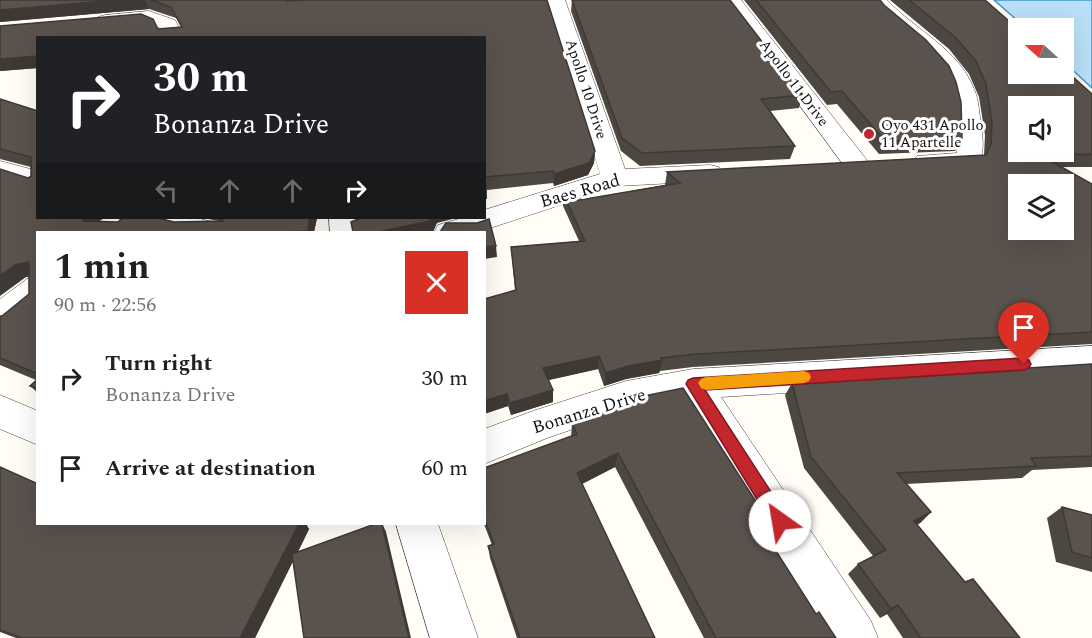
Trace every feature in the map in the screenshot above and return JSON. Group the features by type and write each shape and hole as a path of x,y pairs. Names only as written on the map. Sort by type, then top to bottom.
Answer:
{"street":[{"name":"Apollo 10 Drive","path":"556,0 615,177"},
{"name":"Apollo 11 Drive","path":"731,0 879,164"},
{"path":"830,166 968,160 971,147 970,130 966,100 960,81 945,64 885,11 877,0"},
{"path":"80,23 149,16 168,24 173,36"},
{"path":"0,169 36,179"},
{"name":"Baes Road","path":"451,231 615,177 735,171"},
{"path":"169,219 210,231"},
{"path":"0,317 36,289"},
{"name":"Bonanza Drive","path":"486,446 626,396 693,384 1092,360"},
{"path":"693,384 854,638"},
{"path":"0,411 36,428"},
{"path":"417,525 454,638"}],"water":[{"path":"994,0 1092,0 1092,88 1074,71 1074,18 1015,18"}],"building":[{"path":"0,0 118,0 0,10"},
{"path":"151,0 547,0 595,151 589,163 554,174 553,171 486,177 486,36 36,36 36,56 0,59 0,26 141,14 153,19 158,29 182,27 171,7"},
{"path":"572,0 730,0 803,95 761,99 795,146 642,153 622,138"},
{"path":"756,0 880,0 926,40 949,66 961,102 962,138 885,141 842,91 831,92"},
{"path":"909,0 985,0 1008,20 1008,84 1074,84 1074,78 1092,94 1092,154 1074,154 1074,96 1008,96 1008,162 1053,162 1092,184 1092,332 697,354 661,358 662,360 628,366 606,373 599,356 543,368 553,390 510,403 507,394 486,400 486,298 516,290 511,247 585,241 563,193 575,189 568,202 680,183 667,172 986,155 991,144 992,122 986,84 976,61 955,37"},
{"path":"0,99 36,110 36,219 118,222 121,219 162,219 174,222 223,221 222,219 310,219 308,231 36,231 36,373 0,358 0,316 29,294 29,262 15,265 0,276 0,169 28,178 31,176 31,157 0,149"},
{"path":"358,219 431,219 383,231 353,231 351,222"},
{"path":"489,219 496,246 486,247 486,231 441,231 446,223 477,223"},
{"path":"1092,364 1092,456 1031,458 1036,466 897,473 931,512 914,521 965,582 973,579 1020,638 921,638 898,605 891,609 858,564 886,550 811,457 792,383"},
{"path":"683,388 771,525 762,529 816,614 819,612 836,638 716,638 618,453 577,473 655,638 520,638 488,546 494,544 486,522 486,467 577,434 572,423 620,407 619,402"},
{"path":"0,467 36,483 36,525 298,525 240,638 22,638 0,630"},
{"path":"1062,507 1092,515 1092,558 1072,552"},
{"path":"372,525 382,525 409,638 304,638 292,554"}],"slow traffic":[{"path":"706,383 804,377"}],"place":[{"name":"Oyo 431 Apollo 11 Apartelle","path":"869,134"}],"route":[{"path":"780,521 693,384 1024,364"}]}
